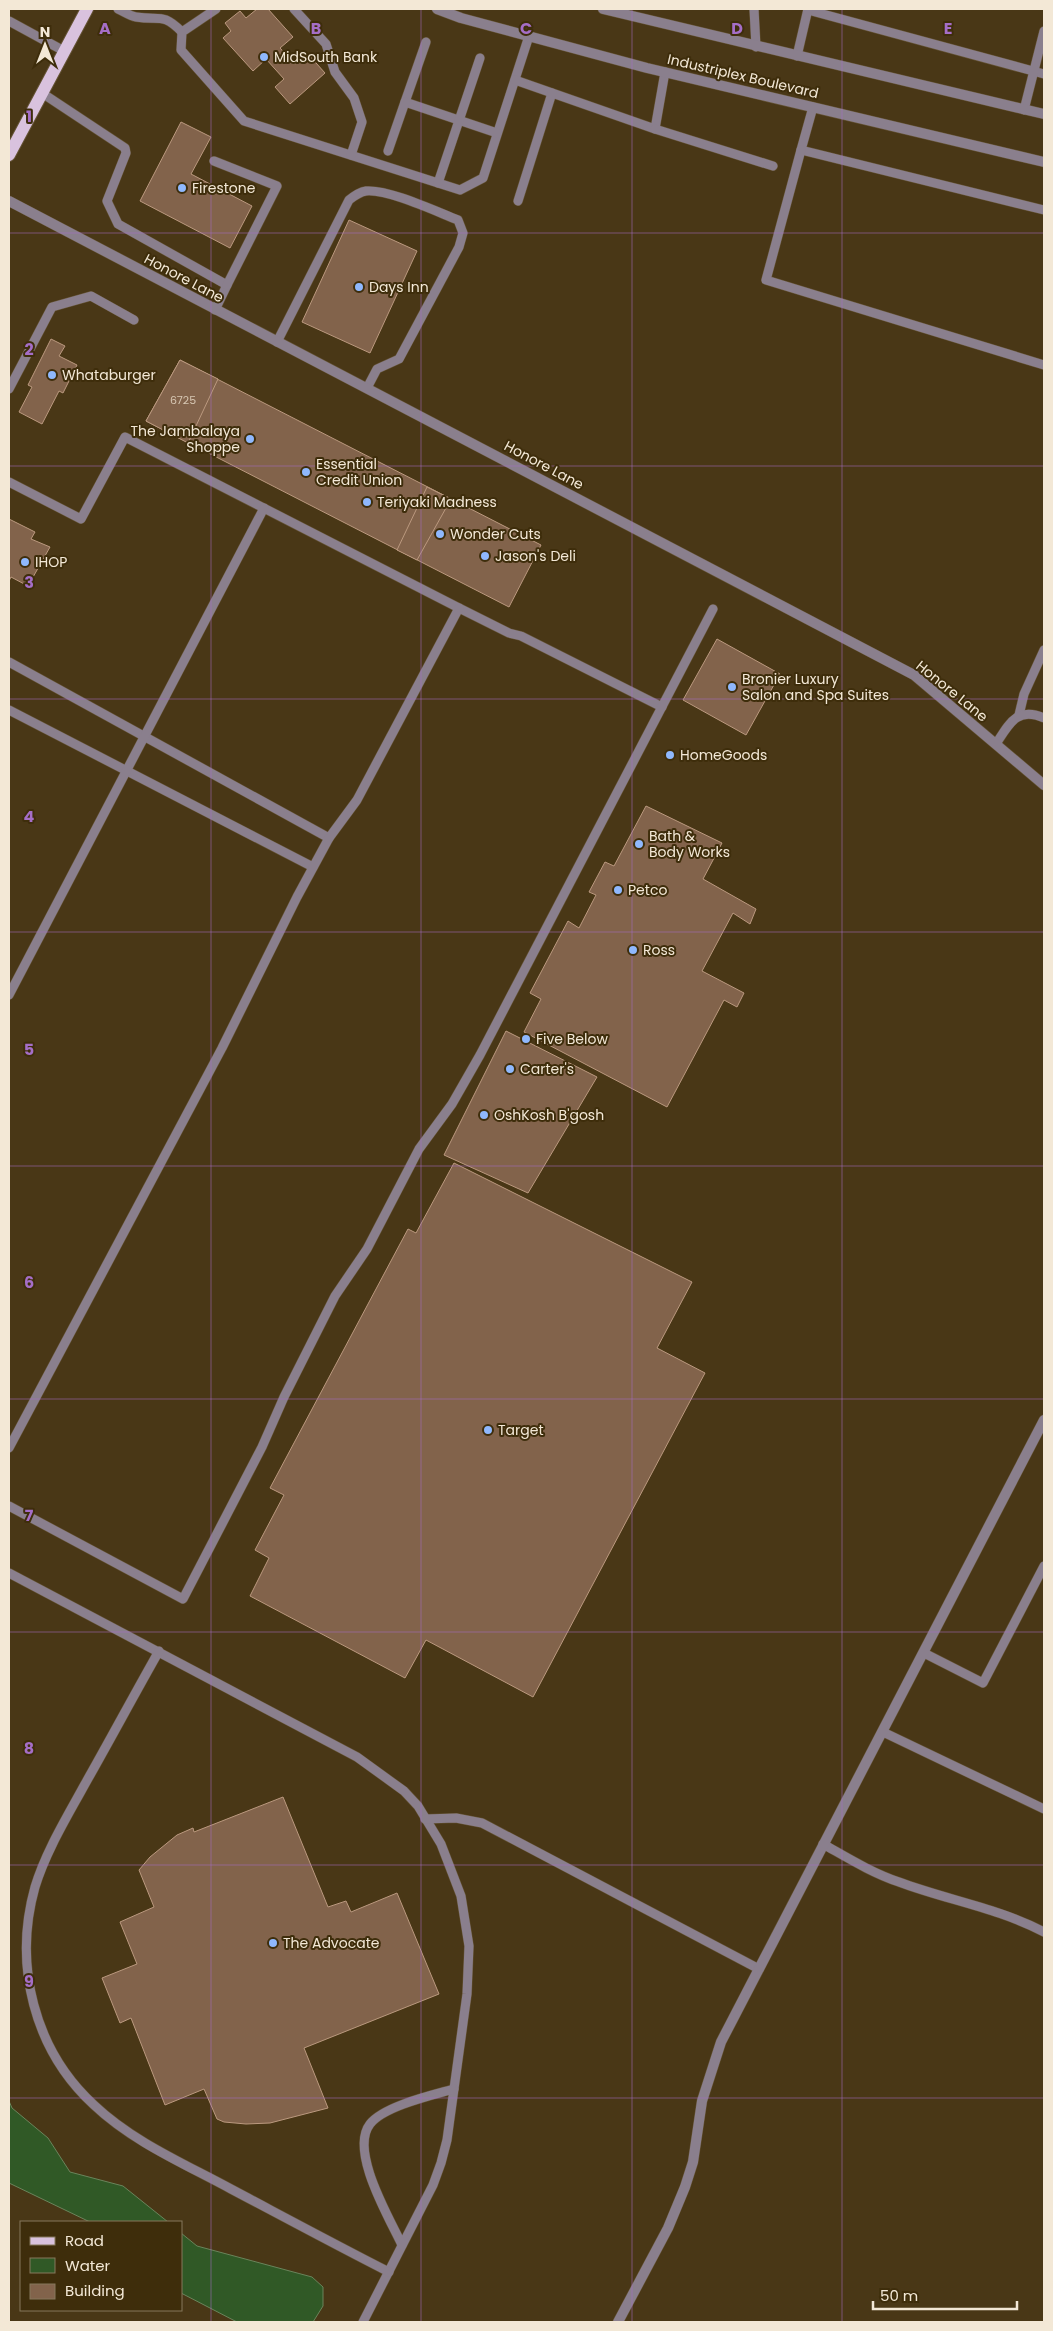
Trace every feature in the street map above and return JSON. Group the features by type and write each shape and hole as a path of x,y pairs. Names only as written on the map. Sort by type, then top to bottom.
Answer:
{"main road":[{"path":"9,155 87,9"}],"street":[{"name":"Industriplex Boulevard","path":"437,9 529,36 665,72 1044,162"},
{"path":"603,9 756,47 1044,114"},
{"name":"Honore Lane","path":"9,201 914,675 1044,786"},
{"path":"618,2322 668,2228 685,2187 693,2162 702,2101 713,2061 728,2028 1044,1420"}],"lane":[{"path":"118,9 135,17 156,16 171,21 182,32 181,50 244,121 460,190 483,178 529,36"},
{"path":"182,32 216,9"},
{"path":"294,9 326,44 335,72 354,98 362,122 351,155"},
{"path":"754,9 756,47"},
{"path":"797,56 808,9 1044,74"},
{"path":"9,22 64,51"},
{"path":"1024,110 1044,31"},
{"path":"388,151 426,42"},
{"path":"438,183 480,58"},
{"path":"655,128 665,72"},
{"path":"515,80 773,166"},
{"path":"42,92 125,148 126,153 107,201 118,224 227,285"},
{"path":"518,201 552,93"},
{"path":"405,102 498,133"},
{"path":"813,107 766,280 1044,365"},
{"path":"801,150 1044,210"},
{"path":"214,161 277,186 215,310"},
{"path":"277,342 349,200 356,194 365,191 384,193 458,220 463,233 459,247 399,359 377,369 367,388"},
{"path":"9,388 52,308 91,296 134,320"},
{"path":"9,482 81,519 125,437 459,608 509,633 521,636 662,707"},
{"path":"9,995 264,508"},
{"path":"9,1448 170,1147 313,867 329,838 357,800 459,608"},
{"path":"9,1506 183,1598 262,1447 284,1397 335,1296 367,1248 419,1149 452,1104 480,1055 713,609"},
{"path":"996,744 1010,723 1019,715 1024,694 1044,650"},
{"path":"9,662 329,838"},
{"path":"9,710 313,867"},
{"path":"1019,715 1034,714 1044,718"},
{"path":"924,1653 983,1683 1044,1566"},
{"path":"9,1573 357,1756 404,1791 418,1806 441,1844 461,1896 469,1946 467,1994 447,2140 441,2163 363,2322"},
{"path":"159,1651 62,1826 35,1887 26,1938 27,1963 33,2003 42,2033 56,2061 72,2083 95,2106 149,2145 389,2272"},
{"path":"883,1732 1044,1809"},
{"path":"425,1819 456,1818 482,1823 759,1969"},
{"path":"823,1844 891,1880 932,1894 998,1912 1044,1932"},
{"path":"402,2245 374,2186 366,2162 364,2140 370,2124 388,2111 409,2102 454,2089"}],"water":[{"path":"9,2101 12,2108 48,2138 70,2172 123,2186 167,2221 88,2221 9,2183"},
{"path":"182,2234 197,2246 312,2277 323,2287 323,2306 313,2322 237,2322 182,2294"}],"building":[{"name":"MidSouth Bank","path":"257,9 268,9 293,37 280,48 295,64 308,54 325,73 290,104 275,87 284,79 266,59 253,71 223,38 231,31 225,23 240,11 246,18"},
{"name":"Firestone","path":"181,122 211,137 191,174 252,206 230,248 140,201"},
{"name":"Days Inn","path":"349,220 417,251 370,353 302,322"},
{"name":"Whataburger","path":"51,339 65,346 59,356 77,365 63,393 59,391 42,424 19,412 32,387 28,385"},
{"path":"180,360 541,545 509,607 146,421"},
{"path":"180,360 218,379 188,443 146,421"},
{"path":"427,487 451,499 417,560 397,550"},
{"name":"IHOP","path":"9,519 35,532 31,539 50,547 28,586 11,577 9,581"},
{"name":"Bronier Luxury Salon and Spa Suites","path":"717,639 780,674 746,735 683,700"},
{"name":"Ross","path":"646,806 722,843 703,879 756,909 750,924 733,913 702,971 744,993 737,1007 724,1000 667,1107 524,1032 541,999 530,993 568,921 579,928 596,895 589,892 605,862 614,866"},
{"path":"506,1031 597,1077 528,1193 444,1155"},
{"name":"Target","path":"454,1163 692,1282 657,1348 705,1373 533,1697 426,1640 405,1678 250,1596 269,1558 255,1550 284,1495 270,1488 408,1229 416,1233"},
{"name":"The Advocate","path":"283,1797 328,1907 346,1901 351,1912 397,1893 439,1994 304,2048 328,2108 270,2123 246,2124 224,2122 217,2119 204,2089 165,2105 131,2018 120,2023 102,1978 137,1964 120,1922 154,1907 139,1870 150,1857 177,1835 193,1828 194,1832"}],"place":[{"name":"MidSouth Bank","path":"264,57"},
{"name":"Firestone","path":"182,188"},
{"name":"Days Inn","path":"359,287"},
{"name":"Whataburger","path":"52,375"},
{"name":"The Jambalaya Shoppe","path":"250,439"},
{"name":"Essential Credit Union","path":"306,472"},
{"name":"Teriyaki Madness","path":"367,502"},
{"name":"Wonder Cuts","path":"440,534"},
{"name":"Jason's Deli","path":"485,556"},
{"name":"IHOP","path":"25,562"},
{"name":"Bronier Luxury Salon and Spa Suites","path":"732,687"},
{"name":"HomeGoods","path":"670,755"},
{"name":"Bath & Body Works","path":"639,844"},
{"name":"Petco","path":"618,890"},
{"name":"Ross","path":"633,950"},
{"name":"Five Below","path":"526,1039"},
{"name":"Carter's","path":"510,1069"},
{"name":"OshKosh B'gosh","path":"484,1115"},
{"name":"Target","path":"488,1430"},
{"name":"The Advocate","path":"273,1943"}]}
